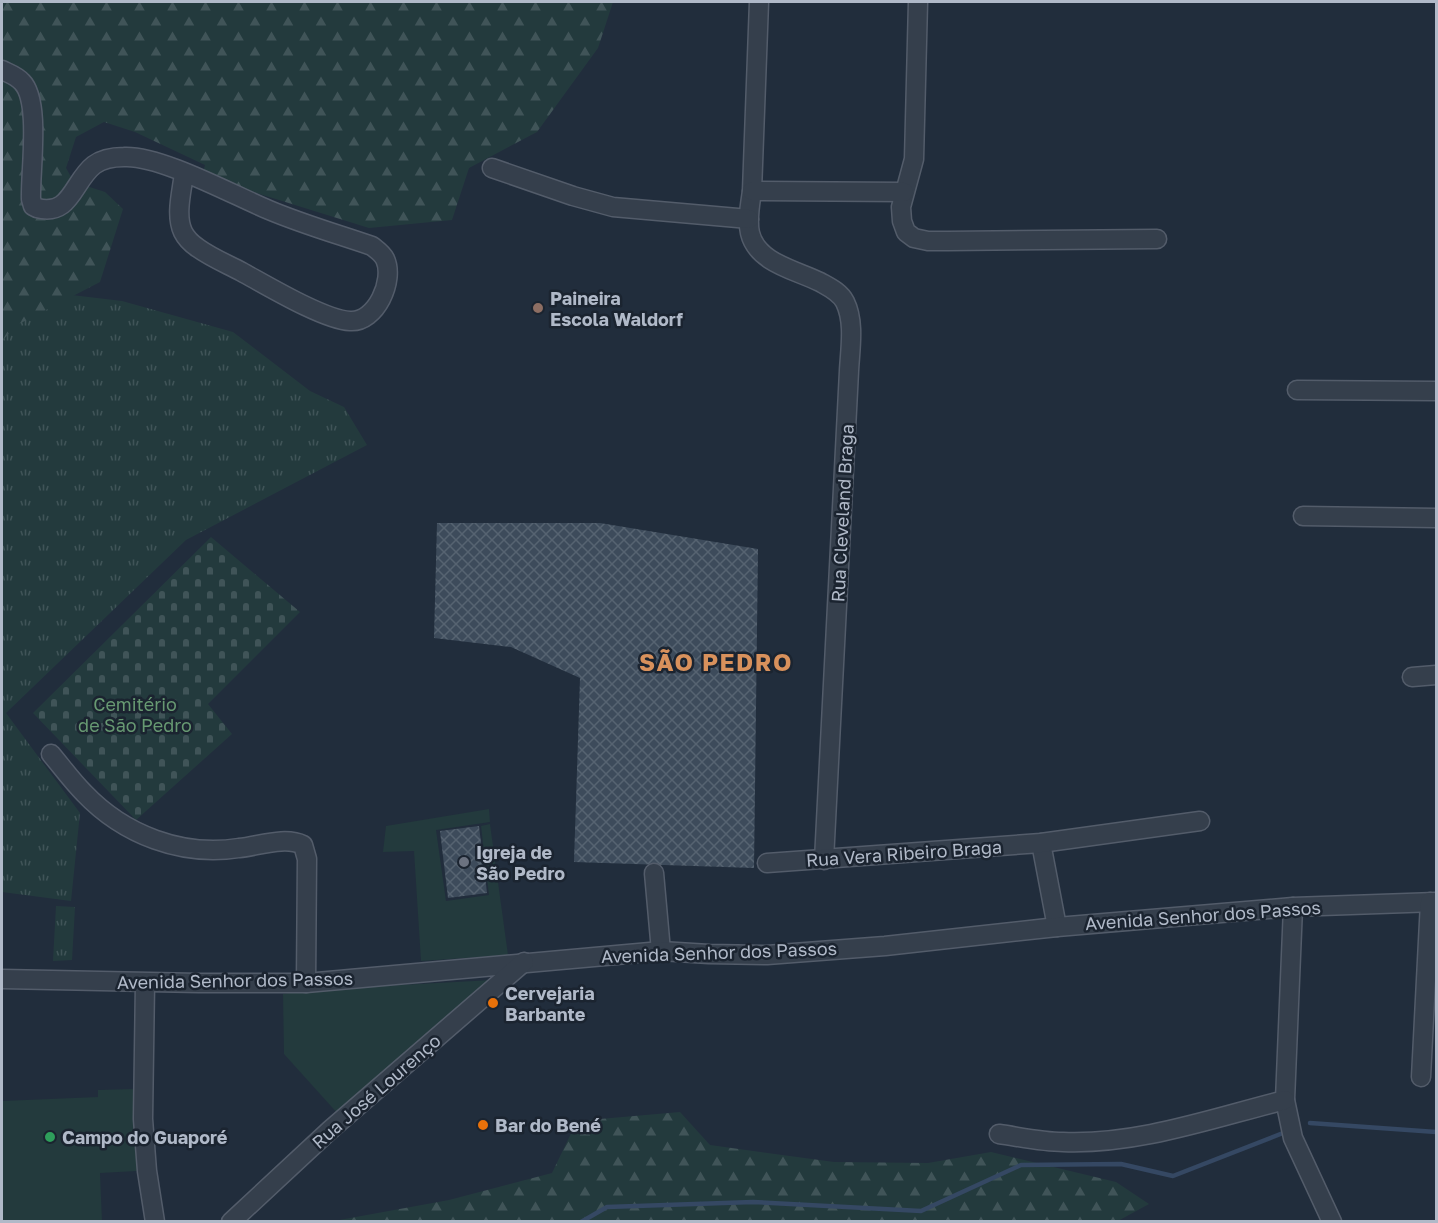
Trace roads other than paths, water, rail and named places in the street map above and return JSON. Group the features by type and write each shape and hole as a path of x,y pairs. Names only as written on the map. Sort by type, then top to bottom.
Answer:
{"street":[{"path":"492,168 573,196 613,207 749,219 759,2"},
{"path":"918,2 914,159 901,207 906,232 928,241 1157,239"},
{"path":"2,70 23,82 29,94 34,138 31,199 37,208 50,210 62,204 75,191 94,165 109,158 126,156 146,159 184,173 270,210 372,246 386,259 387,271 380,301 362,320 350,321 334,317 263,284 197,248 186,238 181,229 180,202 184,173"},
{"path":"752,191 904,192"},
{"name":"Rua Cleveland Braga","path":"749,219 750,232 755,246 781,265 832,288 845,301 849,316 849,371 824,860"},
{"path":"1297,390 1437,391"},
{"path":"1303,516 1437,518"},
{"path":"1412,677 1437,675"},
{"path":"51,754 84,794 108,815 139,833 166,844 192,850 214,851 289,841 303,845 307,859 306,983"},
{"name":"Rua Vera Ribeiro Braga","path":"767,863 1041,843 1200,821"},
{"path":"1041,843 1057,927"},
{"path":"654,873 661,951"},
{"path":"1421,1077 1433,902"},
{"name":"Avenida Senhor dos Passos","path":"2,979 306,983 661,951 767,955 1293,907 1433,902"},
{"path":"1293,907 1284,1100 1293,1138 1332,1221"},
{"name":"Rua José Lourenço","path":"231,1221 330,1130 524,962"},
{"path":"145,982 143,1119 147,1171 155,1221"},
{"path":"999,1134 1063,1142 1111,1140 1143,1136 1284,1100"}],"waterway":[{"path":"1310,1123 1436,1132"},
{"path":"581,1222 607,1207 753,1202 921,1211 1021,1165 1121,1164 1173,1176 1283,1133"}],"place":[{"name":"Paineira Escola Waldorf","path":"538,308"},
{"name":"Igreja de São Pedro","path":"464,862"},
{"name":"Cervejaria Barbante","path":"493,1003"},
{"name":"Bar do Bené","path":"483,1125"},
{"name":"Campo do Guaporé","path":"50,1137"}],"district":[{"name":"SÃO PEDRO","path":"716,661"}],"park label":[{"name":"Cemitério de São Pedro","path":"135,714"}]}
